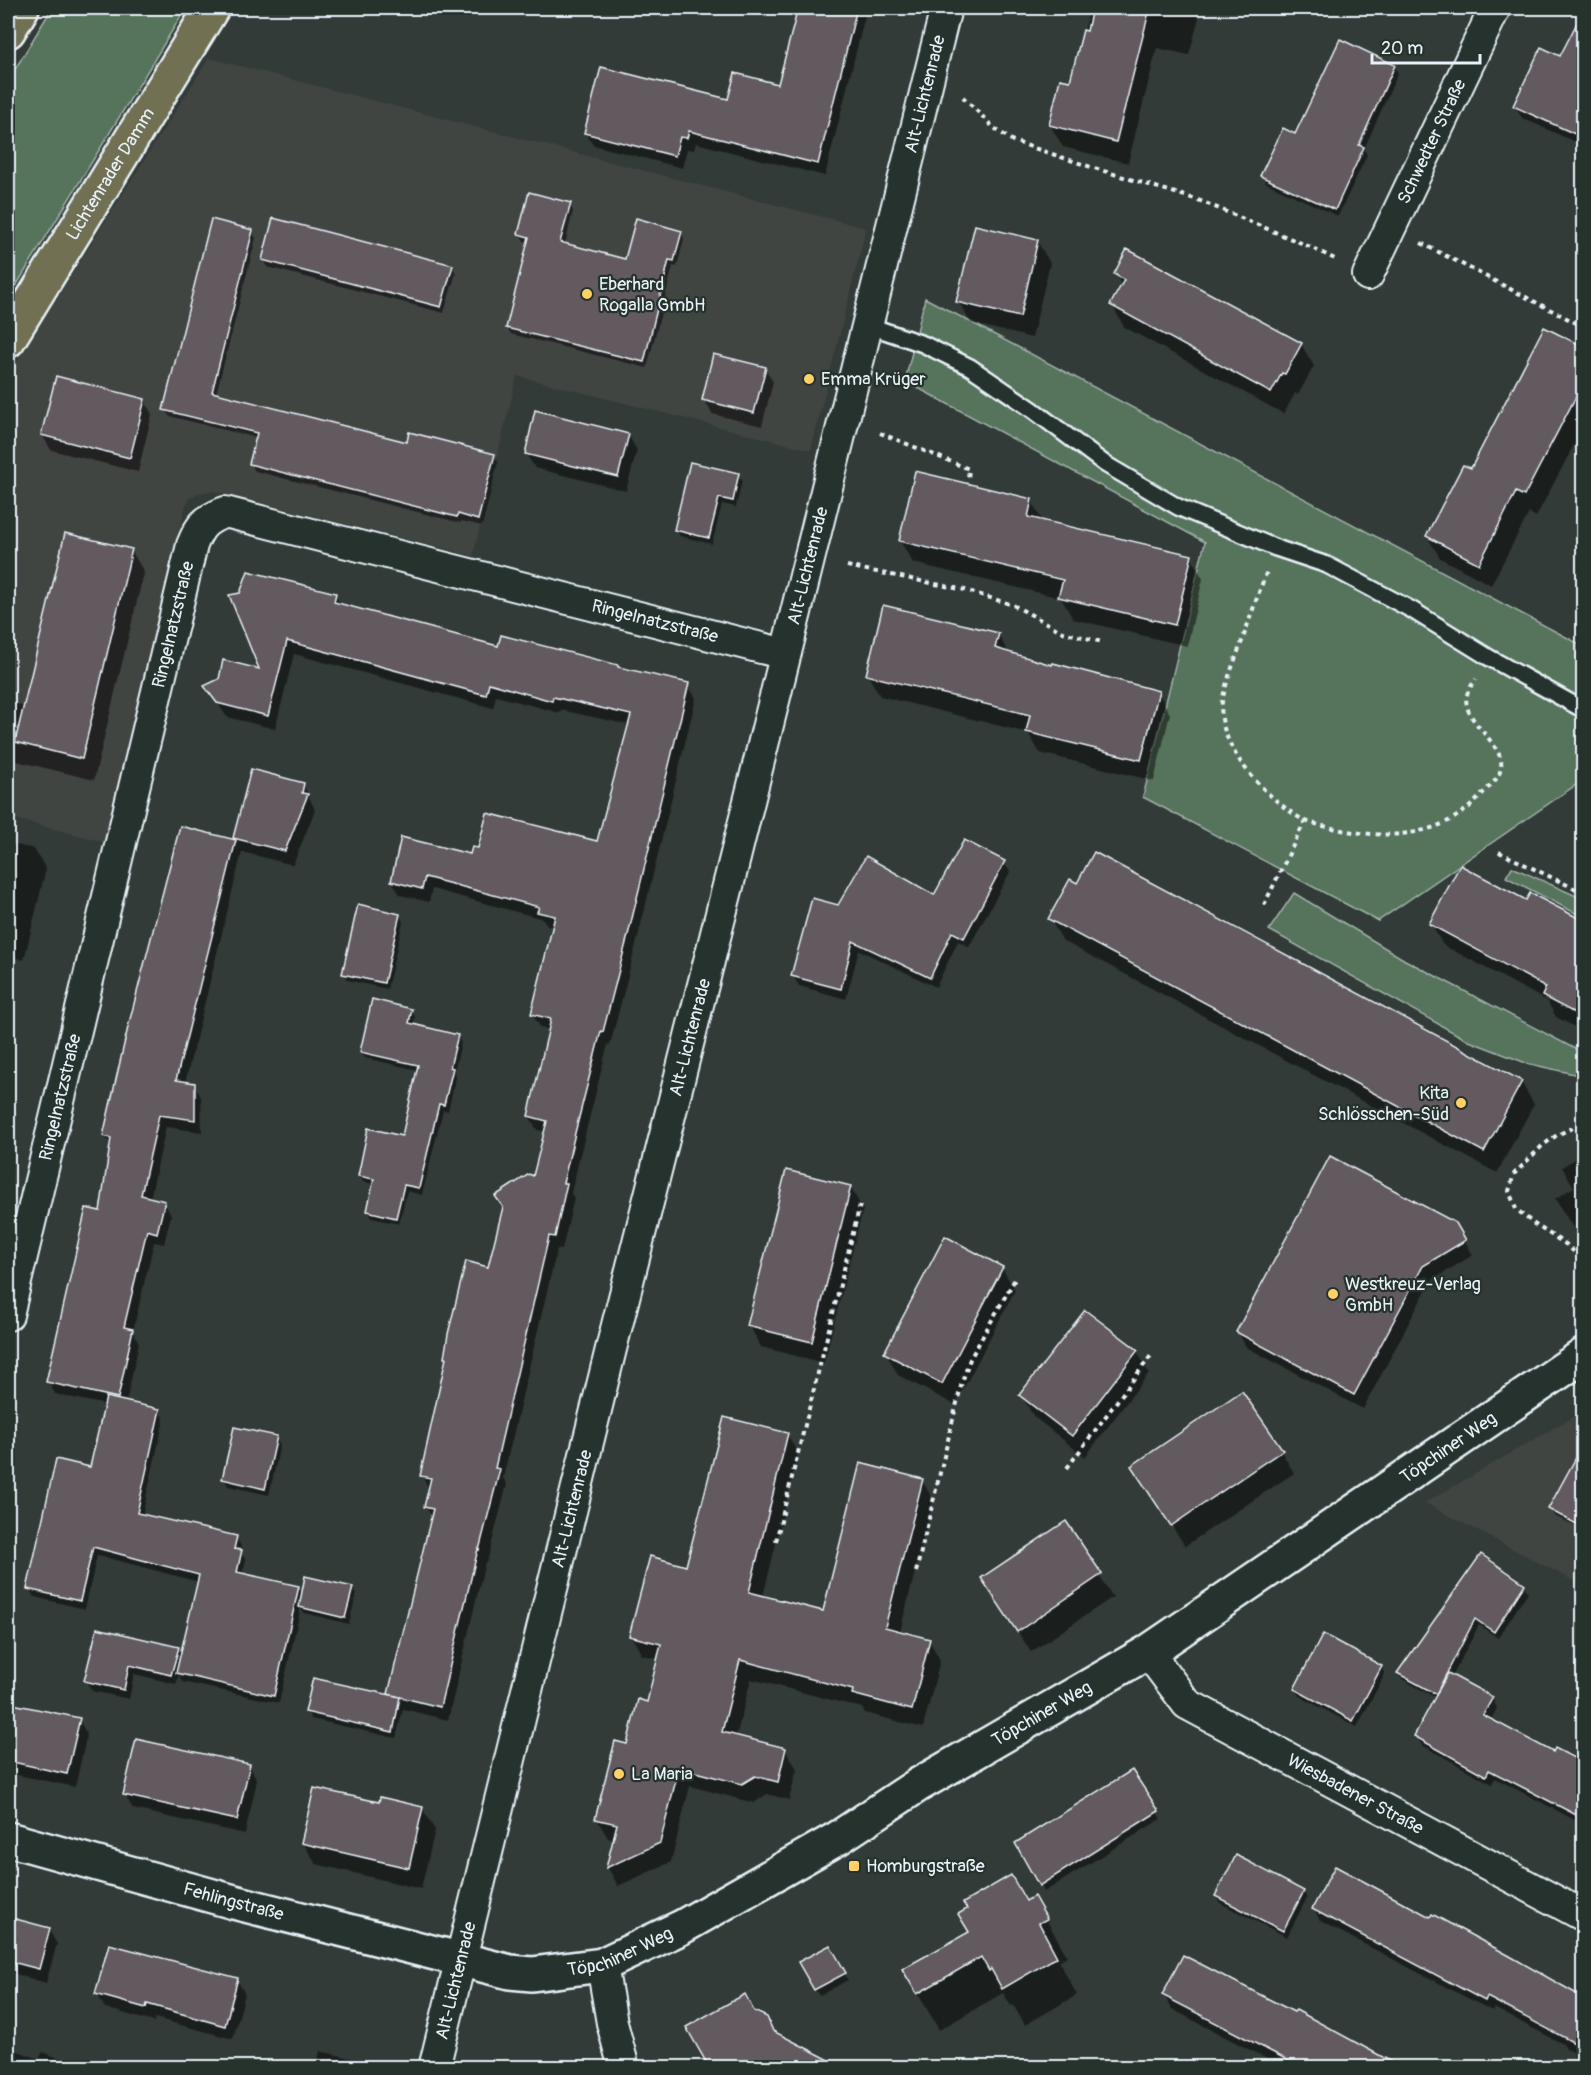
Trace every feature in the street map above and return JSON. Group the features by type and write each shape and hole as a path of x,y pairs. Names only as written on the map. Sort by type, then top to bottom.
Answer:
{"main road":[{"path":"8,31 22,8"},
{"name":"Lichtenrader Damm","path":"8,340 212,8"}],"street":[{"name":"Alt-Lichtenrade","path":"434,2067 613,1338 945,8"},
{"name":"Schwedter Straße","path":"1368,275 1495,8"},
{"name":"Ringelnatzstraße","path":"8,1315 192,545 199,528 225,512 785,654"},
{"name":"Töpchiner Weg","path":"461,1961 510,1972 532,1974 603,1965 682,1926 838,1838 918,1785 1148,1652 1584,1355"},
{"name":"Wiesbadener Straße","path":"1148,1652 1187,1704 1584,1916"},
{"name":"Fehlingstraße","path":"8,1839 234,1902 461,1961"},
{"path":"603,1965 612,2023 624,2067"}],"lane":[{"path":"867,325 923,344 970,367 1033,410 1105,464 1178,507 1276,548 1327,565 1412,610 1488,657 1584,710"}],"path":[{"path":"963,97 994,128 1013,141 1198,200 1306,244 1368,275"},
{"path":"1412,238 1584,327"},
{"path":"880,433 969,469 968,478"},
{"path":"1276,548 1222,703 1223,721 1229,742 1258,786 1289,813 1305,821 1335,830 1385,835 1426,831 1458,817 1479,799 1498,777 1502,765 1498,753 1468,709 1467,695 1488,657"},
{"path":"847,566 965,590 1013,605 1064,632 1102,642"},
{"path":"1264,905 1305,821"},
{"path":"1498,852 1584,893"},
{"path":"1579,1125 1584,1115"},
{"path":"1584,1122 1557,1135 1542,1146 1514,1174 1509,1191 1516,1209 1534,1224 1567,1245 1584,1261"},
{"path":"776,1541 860,1205"},
{"path":"916,1572 970,1359 1015,1279"},
{"path":"1067,1468 1153,1353"}],"shaded area":[{"path":"209,58 866,228 811,450 517,376 473,556 213,491 198,493 189,499 104,842 8,817 8,375"},
{"path":"1583,1411 1583,1586 1425,1503"}],"green space":[{"path":"52,8 186,8 8,299 8,81"},
{"path":"925,298 1583,646 1583,780 1378,921 1143,797 1205,542 905,381"},
{"path":"1512,867 1583,899 1583,917 1506,877"},
{"path":"1294,893 1405,960 1583,1053 1583,1076 1526,1063 1469,1041 1269,930"}],"building":[{"path":"798,8 857,8 818,164 689,131 687,138 680,137 675,156 584,133 601,67 728,99 735,73 778,84"},
{"path":"1092,8 1150,8 1116,142 1049,125 1060,79 1070,81 1083,30 1087,31"},
{"path":"1584,9 1584,138 1513,106 1541,47 1560,56"},
{"path":"1340,39 1395,65 1359,145 1364,147 1335,210 1260,176 1283,128 1295,134"},
{"name":"Eberhard Rogalla GmbH","path":"529,192 571,203 560,242 625,259 636,218 682,231 674,261 669,260 644,362 506,328 529,237 518,234"},
{"path":"273,218 453,265 441,307 262,260"},
{"path":"211,219 253,230 212,392 407,442 409,432 495,454 478,520 458,514 457,517 249,464 257,433 163,410"},
{"path":"975,225 1038,240 1020,317 956,302"},
{"path":"1127,249 1302,343 1285,374 1282,373 1271,393 1110,305 1124,280 1114,274"},
{"path":"1544,327 1584,347 1584,381 1524,496 1516,492 1479,564 1426,536 1463,465 1471,468"},
{"path":"713,354 766,367 754,413 702,400"},
{"path":"56,376 145,399 130,458 41,435"},
{"path":"535,410 629,434 618,477 525,454"},
{"path":"690,462 739,473 733,501 719,498 709,538 674,530"},
{"path":"915,471 1032,499 1028,517 1192,555 1175,625 1058,597 1063,580 899,541"},
{"path":"65,533 132,549 82,759 15,742"},
{"path":"248,571 336,593 334,602 498,646 501,635 618,665 618,667 689,683 628,935 576,1129 563,1183 567,1183 555,1237 549,1236 495,1468 500,1469 440,1707 388,1694 433,1509 424,1507 431,1478 420,1476 446,1358 444,1358 448,1334 466,1261 488,1267 503,1207 495,1196 529,1174 533,1176 547,1121 528,1116 551,1019 531,1014 555,916 537,912 539,907 425,877 422,889 391,881 401,837 470,854 472,847 478,848 487,813 597,841 631,715 553,697 552,701 489,683 486,695 287,641 268,716 217,703 204,686 219,679 223,660 259,669 229,595 240,593"},
{"path":"883,605 999,633 995,648 1052,665 1053,663 1159,691 1141,760 1026,732 1030,715 866,675"},
{"path":"251,769 304,783 302,793 308,794 285,851 233,838"},
{"path":"180,826 236,840 176,1080 195,1083 195,1120 159,1115 141,1195 165,1201 157,1233 147,1230 124,1327 133,1329 118,1398 46,1382 86,1208 100,1211 111,1138 103,1136 128,1027"},
{"path":"964,840 1005,861 964,938 952,932 930,978 853,941 841,989 791,976 812,898 838,905 866,856 934,895"},
{"path":"1094,852 1522,1081 1484,1152 1048,919 1070,879 1077,883"},
{"path":"1460,865 1526,900 1530,893 1584,921 1584,1018 1542,996 1546,987 1429,924"},
{"path":"358,904 400,914 384,983 342,974"},
{"path":"372,999 412,1009 409,1023 458,1035 444,1105 439,1104 419,1188 404,1185 396,1218 367,1211 374,1179 358,1176 368,1128 402,1136 418,1065 360,1052"},
{"name":"Westkreuz-Verlag GmbH","path":"1330,1156 1456,1223 1466,1240 1423,1266 1354,1395 1236,1332"},
{"path":"786,1170 851,1186 812,1342 747,1326"},
{"path":"945,1236 1003,1267 942,1384 884,1353"},
{"path":"1085,1310 1138,1350 1072,1436 1019,1395"},
{"path":"1242,1391 1283,1450 1171,1526 1131,1466"},
{"path":"106,1397 160,1409 137,1513 237,1536 234,1549 242,1550 237,1572 299,1586 274,1696 176,1673 199,1575 93,1547 80,1601 27,1589 56,1459 90,1467"},
{"path":"724,1417 788,1433 749,1592 823,1611 860,1463 923,1479 885,1627 930,1639 912,1710 852,1694 853,1690 740,1660 722,1732 786,1748 778,1782 755,1776 742,1784 679,1768 660,1843 606,1868 617,1824 595,1819 615,1741 627,1744 638,1699 647,1702 661,1644 629,1636 650,1556 686,1566"},
{"path":"234,1427 277,1436 265,1489 222,1479"},
{"path":"1584,1443 1584,1528 1548,1509"},
{"path":"1066,1521 1102,1574 1017,1632 981,1578"},
{"path":"1481,1554 1525,1584 1494,1632 1475,1619 1436,1694 1397,1673"},
{"path":"305,1576 353,1587 345,1618 299,1607"},
{"path":"97,1628 179,1647 171,1675 129,1665 124,1690 84,1681"},
{"path":"1323,1634 1382,1666 1353,1721 1294,1689"},
{"path":"1448,1673 1493,1697 1483,1715 1553,1752 1555,1748 1584,1763 1584,1819 1489,1770 1486,1776 1414,1736"},
{"path":"313,1678 400,1697 393,1732 305,1712"},
{"path":"8,1703 80,1718 67,1774 8,1761"},
{"path":"136,1739 250,1764 237,1820 123,1795"},
{"path":"1132,1770 1159,1811 1039,1886 1015,1843"},
{"path":"314,1788 379,1802 380,1797 423,1807 409,1868 301,1843"},
{"path":"1236,1855 1304,1891 1283,1931 1215,1896"},
{"path":"1335,1866 1430,1917 1432,1914 1584,1998 1584,2048 1487,1997 1485,2001 1312,1909"},
{"path":"1011,1875 1026,1901 1034,1896 1047,1919 1039,1923 1057,1957 1002,1989 981,1957 917,1994 902,1969 969,1932 958,1914 967,1909 963,1903"},
{"path":"8,1917 50,1928 39,1969 8,1961"},
{"path":"109,1944 238,1978 225,2026 147,2004 146,2008 95,1994"},
{"path":"830,1945 846,1973 814,1990 798,1962"},
{"path":"1183,1955 1294,2012 1296,2010 1401,2067 1301,2067 1162,1995"},
{"path":"745,1994 754,2011 767,2017 773,2031 843,2067 709,2067 686,2027"}],"place":[{"name":"Eberhard Rogalla GmbH","path":"587,294"},
{"name":"Emma Krüger","path":"809,379"},
{"name":"Kita Schlösschen-Süd","path":"1461,1103"},
{"name":"Westkreuz-Verlag GmbH","path":"1333,1294"},
{"name":"La Maria","path":"619,1774"},
{"name":"Homburgstraße","path":"854,1866"}]}
